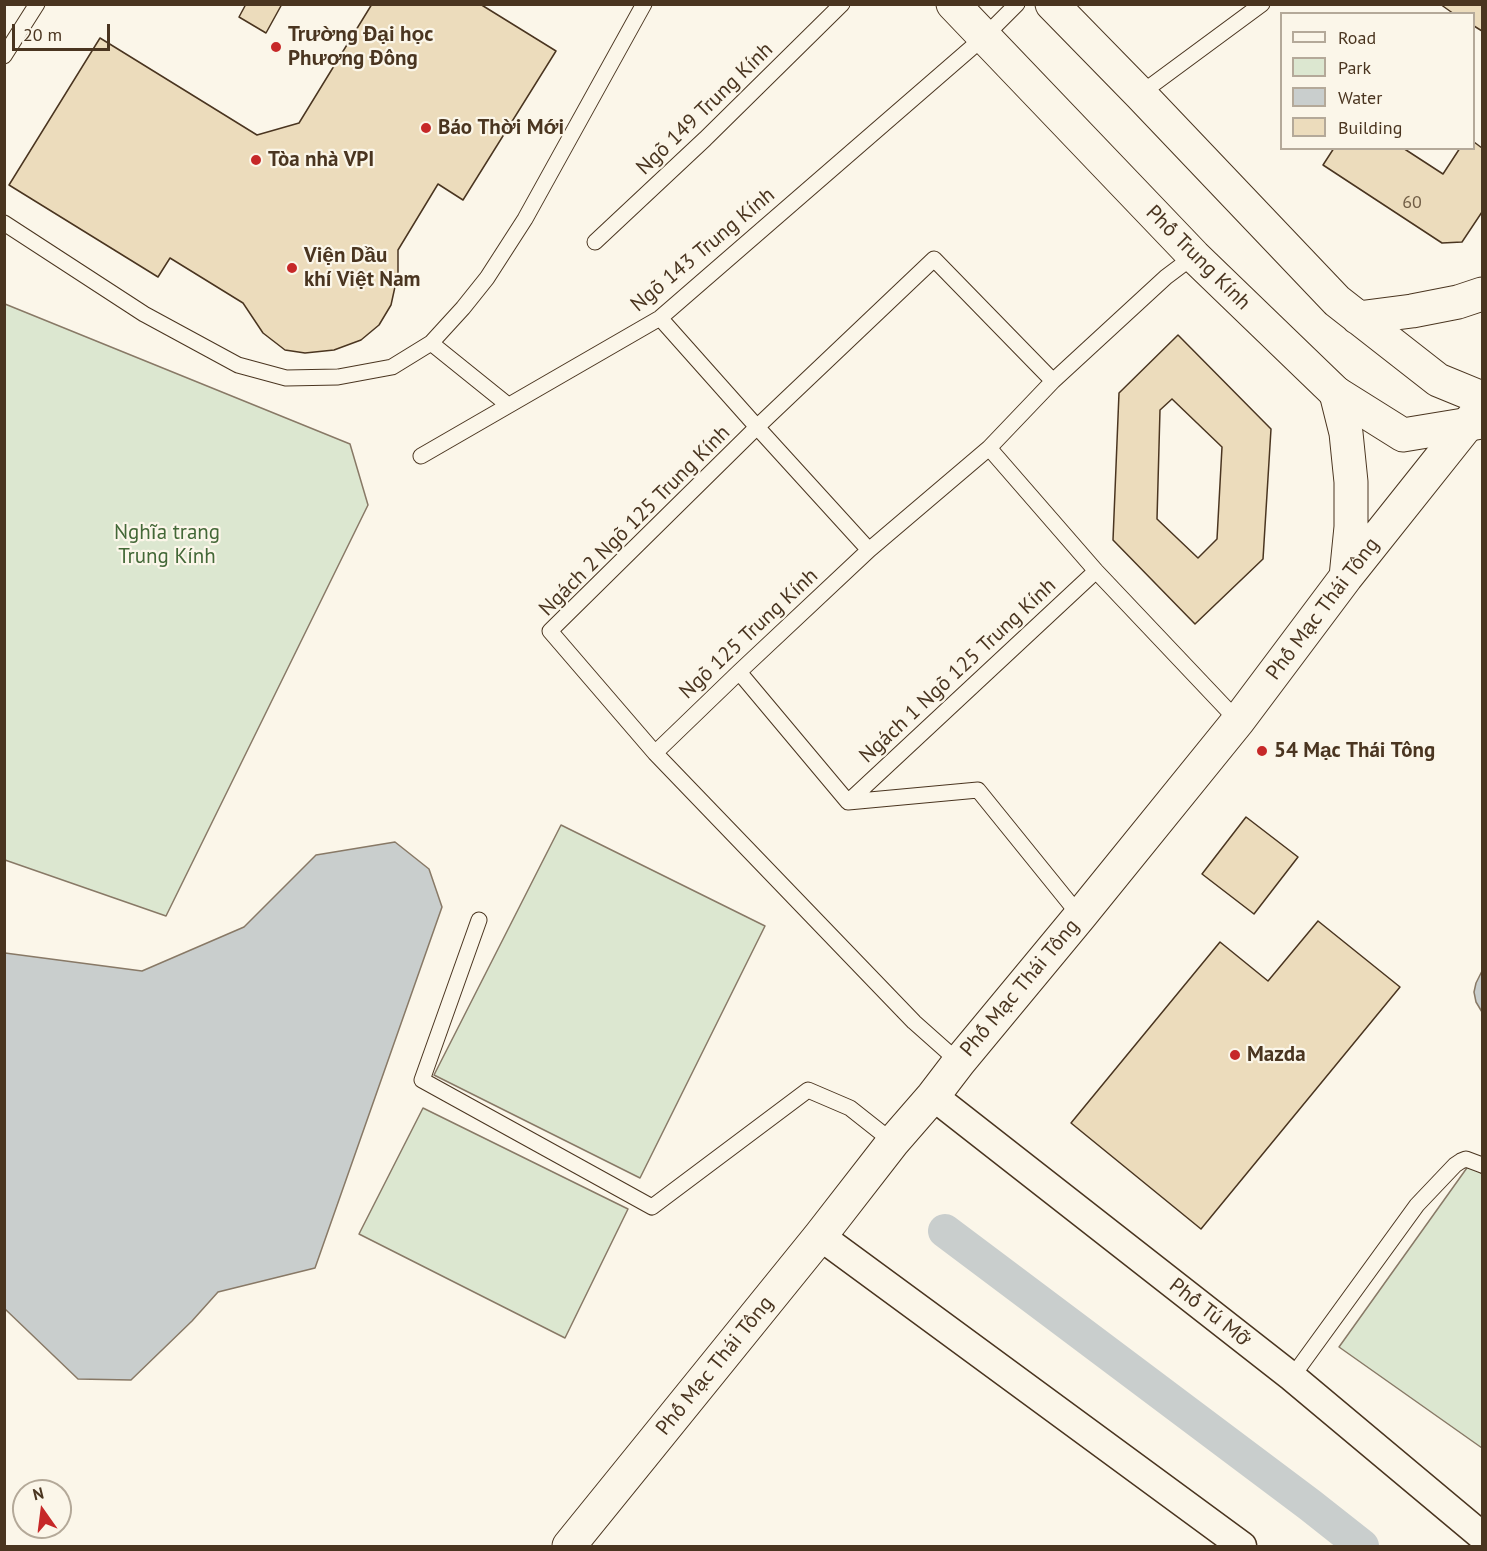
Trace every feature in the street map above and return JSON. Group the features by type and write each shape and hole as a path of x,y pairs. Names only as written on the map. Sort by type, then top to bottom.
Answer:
{"street":[{"name":"Phố Trung Kính","path":"953,4 1194,256 1336,393 1403,435 1477,418"},
{"path":"1052,4 1337,301 1438,380 1482,398"},
{"path":"1358,318 1412,311 1482,294"},
{"path":"1336,393 1346,433 1351,482 1351,527 1346,577"},
{"name":"Phố Mạc Thái Tông","path":"569,1546 820,1236 893,1142 1238,721 1346,577 1477,418"},
{"name":"Phố Tú Mỡ","path":"933,1096 1292,1377 1482,1536"},
{"path":"820,1236 1242,1546"}],"lane":[{"path":"4,56 37,4"},
{"path":"4,223 144,314 238,365 286,378 338,377 392,367 431,343 487,278 525,219 644,4"},
{"name":"Ngõ 149 Trung Kính","path":"595,242 842,4"},
{"name":"Ngõ 143 Trung Kính","path":"421,456 660,318 984,37 1017,4"},
{"path":"1140,94 1262,4"},
{"name":"Ngõ 125 Trung Kính","path":"656,753 869,550 989,448 1053,381 1166,277 1194,256"},
{"name":"Ngách 2 Ngõ 125 Trung Kính","path":"656,753 550,631 757,427 934,259 1053,381"},
{"name":"Ngách 2 Ngõ 125 Trung Kính","path":"660,318 869,550"},
{"path":"431,343 508,405"},
{"path":"989,448 1096,571 1238,721"},
{"name":"Ngách 1 Ngõ 125 Trung Kính","path":"848,802 1096,571"},
{"path":"739,672 848,802"},
{"path":"656,753 914,1022 958,1062"},
{"name":"Ngách 1 Ngõ 125 Trung Kính","path":"848,802 978,790 1080,916"},
{"path":"479,920 422,1080 652,1207 808,1090 850,1107 893,1142"},
{"path":"1292,1377 1417,1205 1461,1161 1470,1160 1482,1165"}],"green space":[{"name":"Nghĩa trang Trung Kính","path":"5,304 350,444 368,505 166,916 5,860"},
{"path":"561,825 765,926 640,1178 434,1075"},
{"path":"423,1108 628,1209 565,1338 359,1234"},
{"path":"1469,1165 1482,1174 1482,1448 1339,1347"}],"water":[{"path":"395,842 429,869 442,907 315,1268 218,1292 192,1321 131,1380 78,1379 5,1309 5,953 142,971 244,927 316,855"},
{"path":"1482,971 1482,1012 1476,1002 1474,992"}],"building":[{"path":"246,4 282,4 266,33 239,17"},
{"name":"Tòa nhà VPI","path":"372,4 480,4 556,51 463,200 438,184 398,250 398,273 391,305 379,325 361,340 334,350 305,353 285,350 263,333 243,303 170,258 158,277 9,185 100,38 257,135 299,123"},
{"path":"1440,4 1482,4 1482,31 1475,27 1475,12 1451,12"},
{"path":"1475,143 1482,148 1482,212 1462,242 1442,243 1323,165 1333,150 1406,150 1443,174 1459,150 1475,150"},
{"path":"1178,335 1271,429 1263,559 1195,624 1113,540 1119,393","holes":["1172,399 1222,447 1217,539 1198,558 1157,519 1160,410"]},
{"path":"1246,817 1298,857 1254,914 1202,874"},
{"name":"Mazda","path":"1318,921 1400,987 1201,1229 1071,1123 1220,942 1268,981"}],"waterway":[{"path":"945,1231 1362,1546"}],"place":[{"name":"Trường Đại học Phương Đông","path":"276,47"},
{"name":"Báo Thời Mới","path":"426,128"},
{"name":"Tòa nhà VPI","path":"256,160"},
{"name":"Viện Dầu khí Việt Nam","path":"292,268"},
{"name":"54 Mạc Thái Tông","path":"1262,751"},
{"name":"Mazda","path":"1235,1055"}]}
